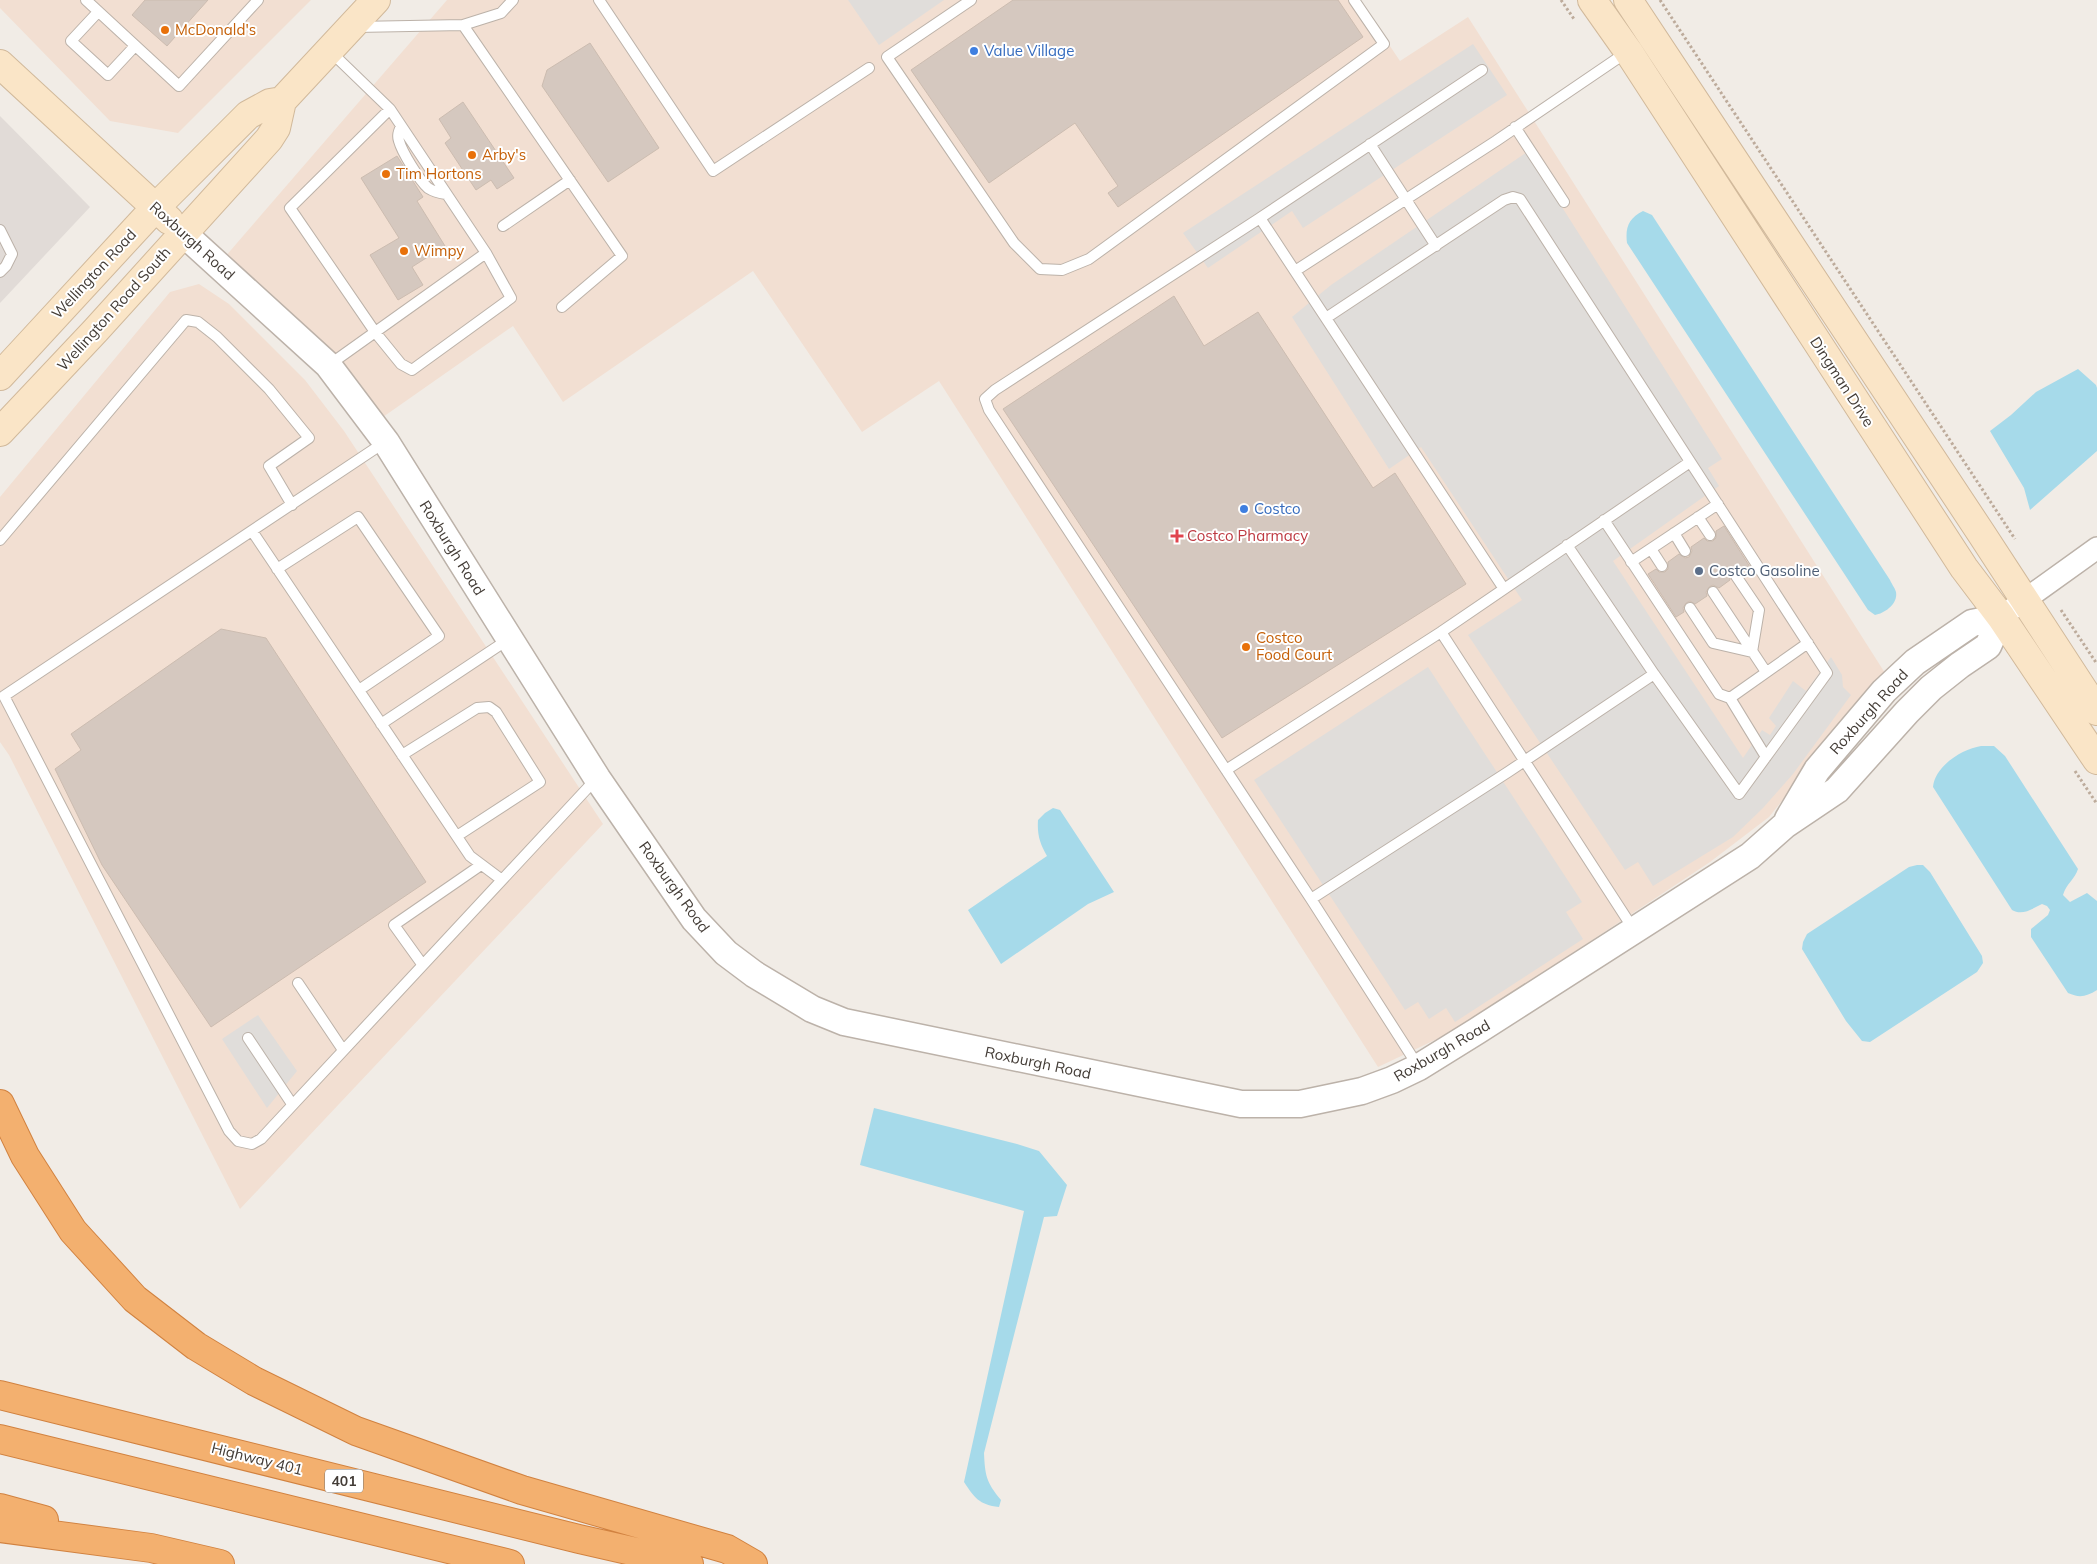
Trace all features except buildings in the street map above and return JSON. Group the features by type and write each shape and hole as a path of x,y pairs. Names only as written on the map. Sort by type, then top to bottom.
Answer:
{"highway":[{"path":"0,1104 25,1156 74,1231 135,1299 196,1346 254,1381 356,1431 522,1490 726,1549 753,1564"},
{"name":"Highway 401","path":"0,1395 579,1539 689,1564"},
{"path":"0,1439 510,1564"},
{"path":"0,1508 220,1564"},
{"path":"0,1528 152,1548"}],"main road":[{"name":"Wellington Road South","path":"0,432 96,330 269,139 278,121 282,101 376,0"},
{"name":"Dingman Drive","path":"1628,0 1640,44 1964,568 2001,617 2097,760"},
{"name":"Dingman Drive","path":"1583,10 1640,44 2025,600 2097,711"},
{"name":"Roxburgh Road","path":"3,69 183,233"},
{"name":"Wellington Road","path":"0,376 155,208 248,115 270,103 282,101"}],"street":[{"name":"Roxburgh Road","path":"183,233 328,365 386,442 596,778 694,919 726,953 754,974 812,1009 844,1022 1241,1104 1300,1104 1362,1091 1392,1080 1419,1067 1750,856 1784,824 1817,770 1884,691 1915,662 1972,622 2001,617"},
{"path":"2001,617 2097,548"}],"lane":[{"path":"86,0 178,86 258,0"},
{"path":"350,27 463,25 500,13 513,0"},
{"path":"599,0 713,171 869,68"},
{"path":"971,0 887,57 1014,243 1040,269 1062,270 1089,259 1384,44 1354,0"},
{"path":"98,12 71,40 102,70 108,75 136,46"},
{"path":"463,25 622,256 562,307"},
{"path":"1295,270 1640,44"},
{"path":"329,50 390,109 486,253 511,298 412,370 401,364 375,332 290,208 390,109"},
{"path":"1419,1067 1311,899 989,410 986,399 995,390 1260,218 1482,70"},
{"path":"1514,128 1564,202"},
{"path":"1370,144 1436,246"},
{"path":"503,226 570,180"},
{"path":"1326,318 1504,200 1513,197 1520,199 1827,673 1739,794 1654,674 1567,545"},
{"path":"1260,218 1504,589"},
{"path":"0,230 12,254 6,266 0,272"},
{"path":"328,365 486,253"},
{"path":"0,540 186,320 198,322 217,337 269,389 309,438 269,466 292,505"},
{"path":"386,442 2,693 230,1131 238,1141 252,1144 261,1139 596,778"},
{"path":"1226,770 1441,632 1690,462"},
{"path":"1631,562 1718,504"},
{"path":"277,569 358,517 440,636 359,690"},
{"path":"1698,517 1710,535"},
{"path":"1604,520 1719,694 1730,698 1766,757"},
{"path":"252,531 470,856 502,880"},
{"path":"1674,533 1685,550"},
{"path":"1651,549 1662,566"},
{"path":"1736,576 1759,610 1752,652"},
{"path":"1713,592 1766,672"},
{"path":"1690,608 1713,643 1752,652"},
{"path":"1441,632 1634,930"},
{"path":"381,724 509,639"},
{"path":"1730,698 1808,642"},
{"path":"1311,899 1525,761 1654,674"},
{"path":"402,754 477,708 488,707 496,712 540,782 457,836"},
{"path":"422,964 394,925 481,865"},
{"path":"298,983 343,1050"},
{"path":"248,1038 292,1104"}],"path":[{"path":"1561,0 1583,10"},
{"path":"1660,0 2015,539"},
{"path":"2061,610 2097,664"}],"shaded area":[{"path":"0,0 311,0 178,133 110,121 0,8"},
{"path":"447,0 1359,0 1400,61 1468,17 1885,673 1769,817 1710,862 1458,1029 1378,1067 939,381 862,432 753,271 563,402 513,326 373,424 218,265"},
{"path":"848,0 944,0 879,45"},
{"path":"1473,44 1507,95 1303,228 1292,211 1208,268 1183,233"},
{"path":"0,116 90,207 0,303"},
{"path":"1527,152 1722,459 1708,468 1719,486 1613,561 1743,758 1762,730 1770,735 1776,726 1769,718 1793,681 1806,691 1831,657 1842,675 1843,687 1851,695 1793,774 1763,808 1733,837 1653,886 1638,862 1625,870 1468,635 1522,600 1421,447 1389,469 1292,317 1331,285"},
{"path":"199,284 229,304 305,380 344,431 603,824 240,1209 9,755 0,742 0,497 170,292"},
{"path":"1428,667 1582,902 1566,912 1583,939 1455,1022 1446,1008 1429,1019 1418,1002 1405,1010 1254,780"},
{"path":"258,1015 297,1071 267,1108 222,1039"}],"water":[{"path":"1643,211 1652,215 1890,580 1896,596 1893,604 1887,610 1875,615 1868,610 1627,243 1627,228 1631,220"},
{"path":"2078,369 2097,388 2097,451 2030,510 2024,488 1990,431 2036,392"},
{"path":"1981,746 1994,746 2005,756 2078,869 2063,895 2070,902 2087,893 2097,901 2097,990 2089,994 2076,996 2068,993 2031,937 2031,929 2048,915 2050,910 2047,906 2042,904 2023,912 2012,910 1933,787 1939,772 1951,760 1966,751"},
{"path":"1053,808 1060,810 1114,892 1088,904 1001,964 968,910 1047,856 1040,839 1038,820"},
{"path":"1923,865 1930,872 1982,956 1983,963 1977,972 1870,1042 1862,1041 1846,1021 1802,949 1803,942 1807,934 1909,867"},
{"path":"874,1108 1039,1151 1067,1185 1057,1216 1044,1217 984,1453 987,1478 1001,1500 999,1507 982,1502 964,1482 1024,1211 860,1165"}],"place":[{"name":"McDonald's","path":"165,30"},
{"name":"Value Village","path":"974,51"},
{"name":"Arby's","path":"472,155"},
{"name":"Tim Hortons","path":"386,174"},
{"name":"Wimpy","path":"404,251"},
{"name":"Costco","path":"1244,509"},
{"name":"Costco Pharmacy","path":"1177,536"},
{"name":"Costco Gasoline","path":"1699,571"},
{"name":"Costco Food Court","path":"1246,647"}]}
